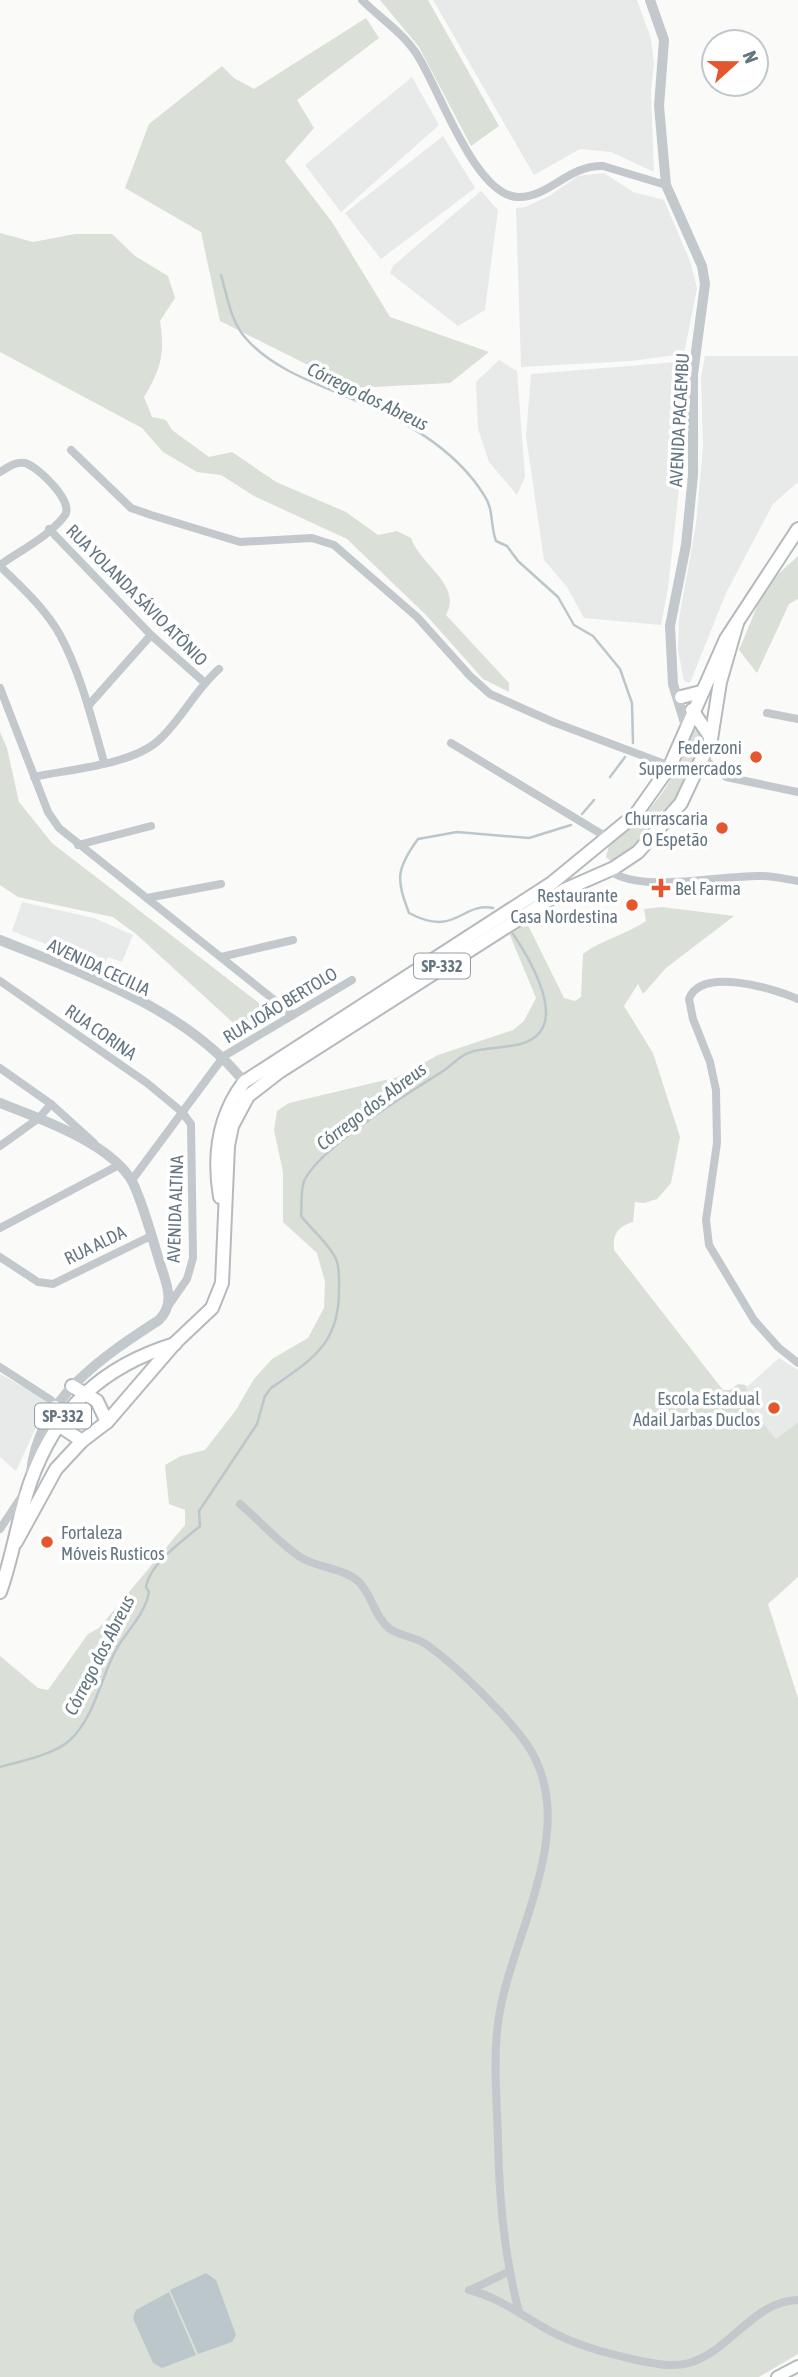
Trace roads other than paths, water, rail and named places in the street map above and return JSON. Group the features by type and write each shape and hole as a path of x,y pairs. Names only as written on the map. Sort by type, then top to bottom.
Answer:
{"main road":[{"name":"SP-332","path":"224,1221 218,1189 220,1132 232,1099 244,1082 552,883 636,814 670,766 692,710 726,639 798,529"},
{"name":"SP-332","path":"16,1542 56,1469 82,1441 107,1422 175,1343 212,1308 220,1291 230,1133 242,1105 255,1090 370,1012 564,890 610,871 638,852 666,823 691,785 703,758 720,682 737,624"},
{"path":"681,697 701,692"},
{"path":"692,710 708,734"},
{"path":"686,726 708,734"},
{"path":"603,842 599,861 610,871"},
{"name":"SP-332","path":"0,1592 30,1485 60,1422 85,1392 113,1371 175,1343"},
{"path":"72,1386 85,1392 102,1407 107,1422"},
{"path":"55,1407 68,1434 82,1441"},
{"path":"777,2377 798,2366"}],"street":[{"path":"362,0 415,50 467,152 489,180 508,196 521,197 537,193 572,171 592,165 666,185"},
{"name":"AVENIDA PACAEMBU","path":"650,0 664,40 659,106 666,185 702,266 705,284 693,374 693,475 687,534 670,626 673,684"},
{"path":"71,450 131,508 240,542 313,538 334,545 417,617 470,677 490,694 553,722 670,766"},
{"path":"0,472 23,462 58,491 67,508 66,514 49,529 0,565 44,611 60,635 88,706 104,762"},
{"name":"RUA YOLANDA SÁVIO ATÔNIO","path":"49,529 151,635 204,682"},
{"path":"88,706 151,635"},
{"path":"34,777 130,758 160,739 204,682 219,669"},
{"path":"673,684 692,710"},
{"path":"673,684 686,726"},
{"path":"0,688 48,812 78,845 293,1015"},
{"path":"767,713 798,719"},
{"path":"451,743 603,842"},
{"path":"703,758 726,777 798,792"},
{"path":"78,845 151,826"},
{"path":"610,871 627,880 713,881 758,876 798,881"},
{"path":"147,898 221,884"},
{"name":"AVENIDA CECILIA","path":"0,940 137,999 224,1056 244,1082"},
{"path":"221,957 293,940"},
{"name":"RUA JOÃO BERTOLO","path":"224,1056 352,980"},
{"name":"RUA CORINA","path":"0,981 147,1083 182,1112"},
{"path":"798,999 765,987 719,982 696,990 689,999 693,1019 710,1062 716,1090 717,1143 706,1220 709,1245 754,1321 778,1347 798,1363"},
{"path":"132,1180 224,1056"},
{"path":"0,1068 51,1104 132,1180 167,1287 169,1305 159,1320 96,1362 55,1407 32,1461 30,1485 0,1529"},
{"path":"0,1103 39,1118 104,1152"},
{"path":"0,1146 39,1118 51,1104"},
{"name":"AVENIDA ALTINA","path":"169,1305 187,1279 193,1258 194,1136 191,1125 182,1112"},
{"path":"0,1228 119,1165"},
{"name":"RUA ALDA","path":"0,1257 38,1282 53,1284 151,1236"},
{"path":"0,1367 51,1401 55,1407"},
{"path":"240,1504 302,1558 350,1576 361,1584 382,1621 391,1630 425,1643 453,1667 510,1723 538,1766 548,1819 542,1864 509,1969 498,2023 494,2079 508,2272 519,2312"},
{"path":"508,2272 470,2290 592,2350 652,2364 680,2365 707,2356 737,2335 765,2309 781,2302 798,2300"}],"waterway":[{"name":"Córrego dos Abreus","path":"221,275 235,321 254,347 295,374 393,417 428,438 459,464 484,495 496,541 507,546 518,561 558,597 574,625 593,636 620,669 632,703 633,743"},
{"name":"Córrego dos Abreus","path":"610,777 625,757"},
{"name":"Córrego dos Abreus","path":"582,814 594,800"},
{"name":"Córrego dos Abreus","path":"493,908 473,910 457,918 437,922 409,913 400,874 405,858 418,839 457,832 529,838 571,825"},
{"name":"Córrego dos Abreus","path":"0,1767 55,1750 79,1731 92,1708 111,1659 144,1608 149,1592 146,1587 154,1569 168,1553 200,1526 199,1511 257,1424 265,1396 271,1388 299,1369 328,1338 338,1310 338,1266 329,1248 301,1216 305,1179 329,1151 368,1120 464,1055 473,1051 524,1043 540,1032 545,1022 544,996 533,968 513,934"}],"place":[{"name":"Federzoni Supermercados","path":"756,757"},
{"name":"Churrascaria O Espetão","path":"722,828"},
{"name":"Bel Farma","path":"661,888"},
{"name":"Restaurante Casa Nordestina","path":"632,905"},
{"name":"Escola Estadual Adail Jarbas Duclos","path":"774,1408"},
{"name":"Fortaleza Móveis Rusticos","path":"47,1542"}]}
